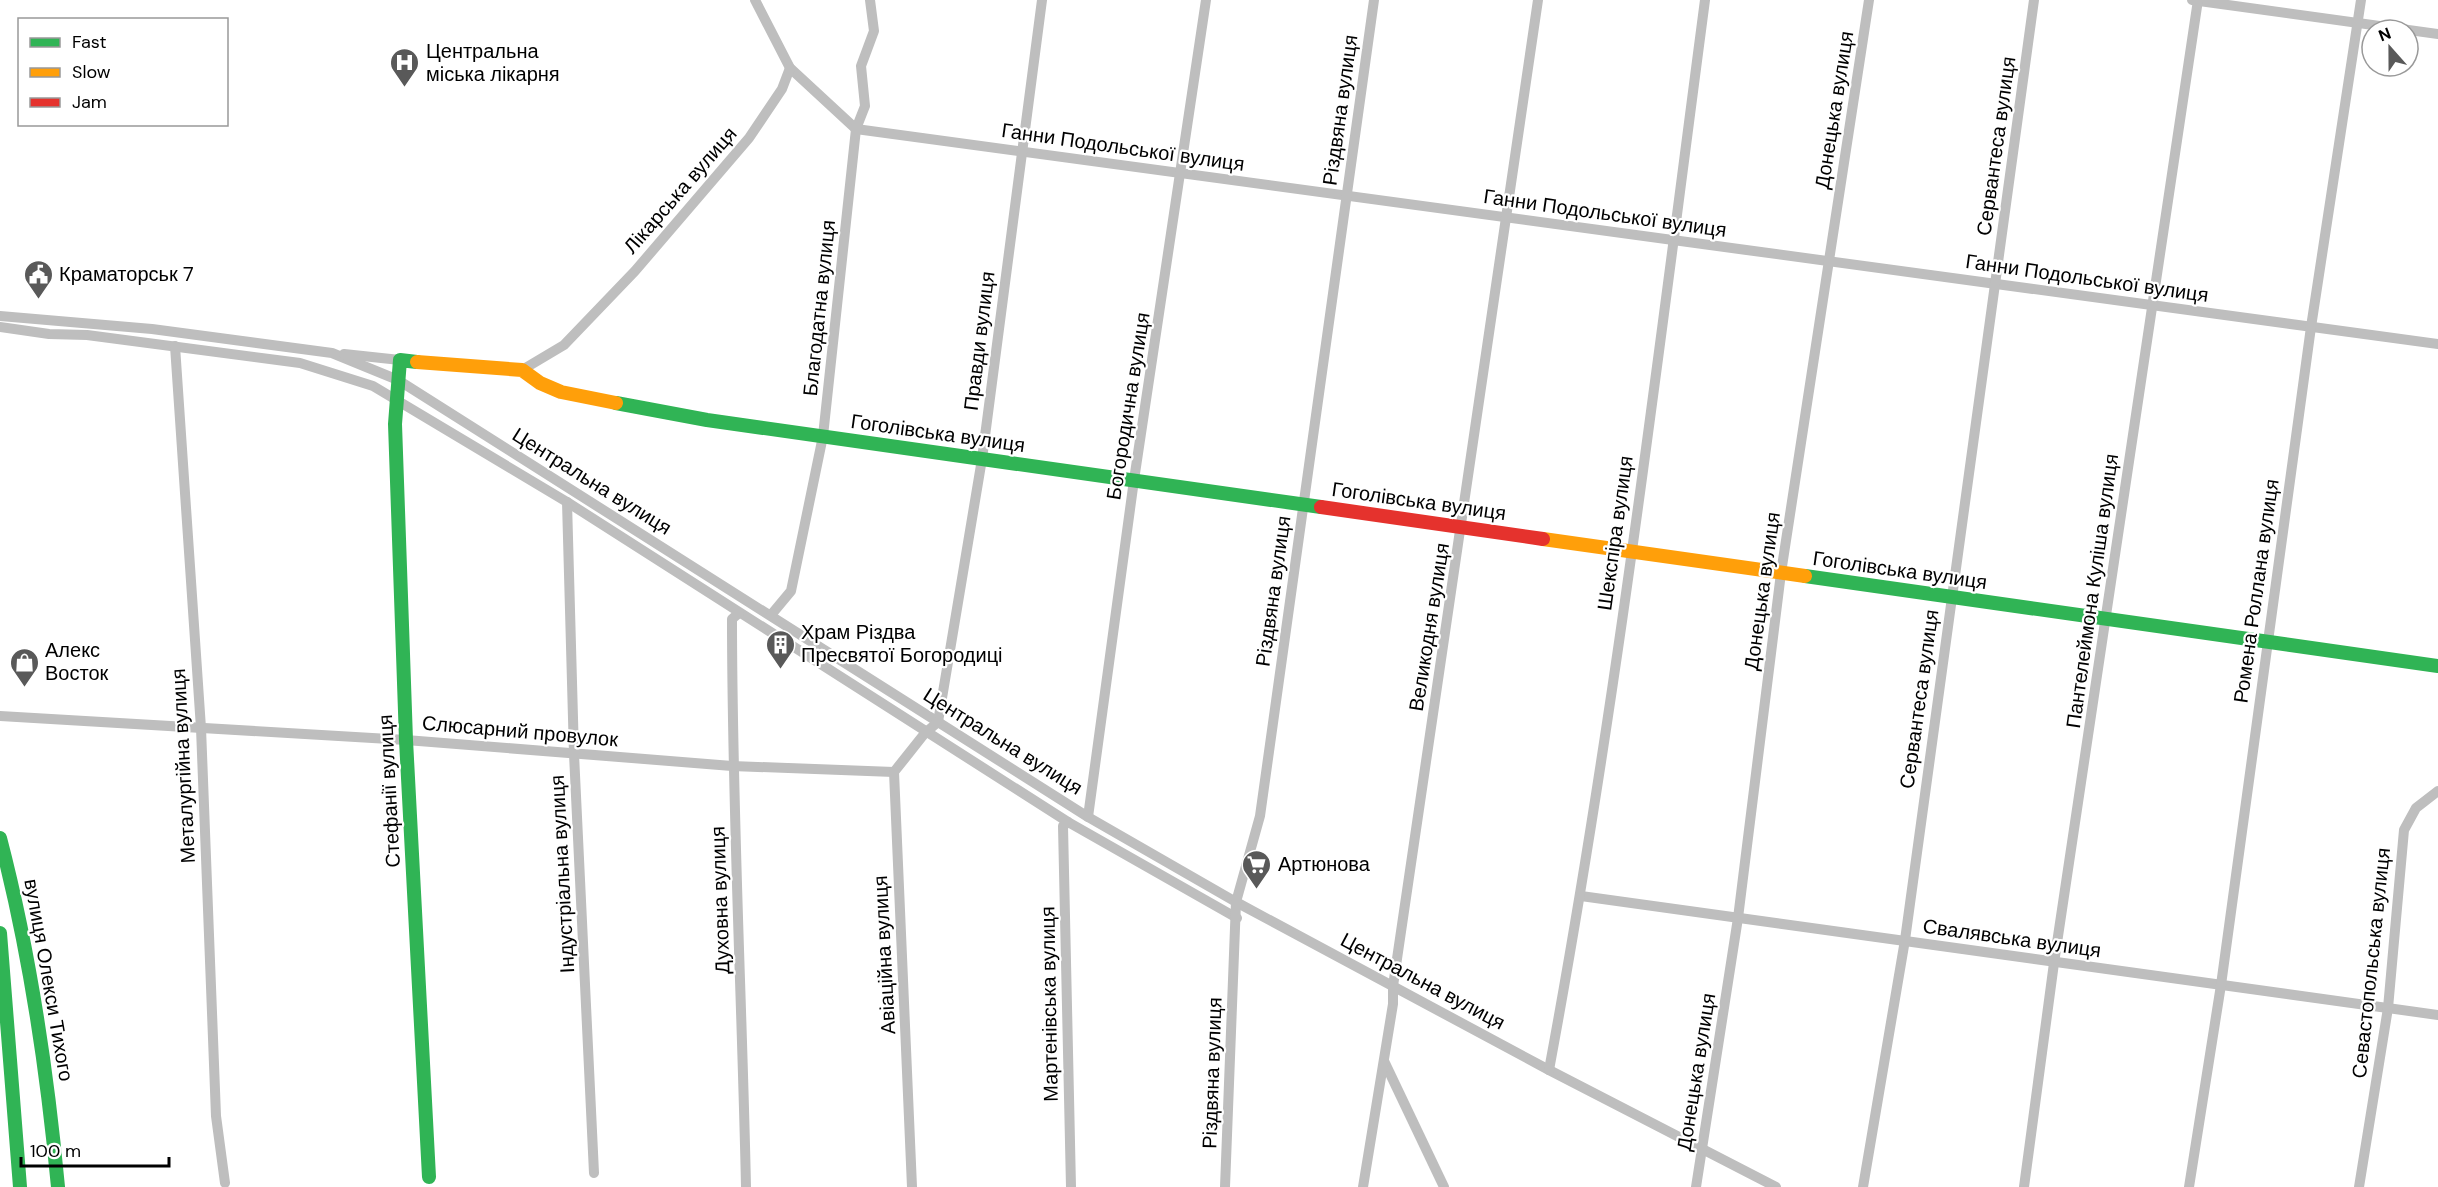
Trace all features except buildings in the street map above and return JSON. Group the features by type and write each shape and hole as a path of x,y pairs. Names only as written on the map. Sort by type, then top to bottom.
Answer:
{"street":[{"path":"755,0 790,68 856,129"},
{"name":"Благодатна вулиця","path":"771,615 791,591 823,436 856,129 865,106 861,66 874,31 870,0"},
{"name":"Правди вулиця","path":"938,722 982,459 1042,0"},
{"name":"Богородична вулиця","path":"1088,817 1134,480 1182,173 1206,0"},
{"name":"Різдвяна вулиця","path":"1225,1187 1236,902 1260,816 1374,0"},
{"name":"Великодня вулиця","path":"1363,1187 1384,1060 1538,0"},
{"name":"Шекспіра вулиця","path":"1549,1070 1581,896 1631,551 1705,0"},
{"name":"Донецька вулиця","path":"1696,1187 1738,918 1782,573 1869,0"},
{"name":"Сервантеса вулиця","path":"1863,1187 1905,940 2034,0"},
{"path":"2196,0 2438,33"},
{"name":"Пантелеймона Куліша вулиця","path":"2024,1187 2054,963 2108,619 2196,0"},
{"name":"Ромена Роллана вулиця","path":"2189,1187 2221,985 2311,327 2361,0"},
{"name":"Лікарська вулиця","path":"522,370 564,345 635,271 749,138 782,89 790,68"},
{"name":"Ганни Подольської вулиця","path":"856,129 2438,344"},
{"name":"Центральна вулиця","path":"0,316 152,329 332,353 398,380 1088,817 1236,902 1549,1070 1776,1187"},
{"name":"Центральна вулиця","path":"0,327 49,333 87,334 300,363 374,386 567,502 925,733 1068,822 1237,918"},
{"name":"Металургійна вулиця","path":"176,346 201,728 216,1116 225,1183"},
{"path":"332,353 497,370 522,370"},
{"path":"398,380 400,360"},
{"name":"Гоголівська вулиця","path":"522,370 540,383 561,392 707,420 2438,666"},
{"name":"Стефанії вулиця","path":"398,380 399,403 395,424 406,740 429,1177"},
{"name":"Індустріальна вулиця","path":"567,502 574,754 594,1173"},
{"name":"Духовна вулиця","path":"739,613 732,619 732,766 746,1187"},
{"name":"Слюсарний провулок","path":"0,716 406,740 732,766 894,772"},
{"path":"894,772 925,733 938,722"},
{"name":"Авіаційна вулиця","path":"894,772 912,1187"},
{"name":"Севастопольська вулиця","path":"2359,1187 2388,1008 2404,830 2416,808 2438,791"},
{"name":"Мартенівська вулиця","path":"1068,822 1063,826 1071,1187"},
{"name":"вулиця Олекси Тихого","path":"0,838 16,897 36,998 58,1187"},
{"name":"Свалявська вулиця","path":"1581,896 2438,1015"},
{"path":"0,933 20,1187"},
{"path":"1384,1060 1444,1187"}],"traffic: fast":[{"path":"417,362 400,360 395,424 406,740 429,1177"},
{"path":"616,403 707,420 1321,507"},
{"path":"1805,576 2438,666"},
{"path":"0,838 29,968 49,1099 58,1187"},
{"path":"0,933 20,1187"}],"traffic: slow":[{"path":"417,362 522,370 540,383 561,392 616,403"},
{"path":"1543,539 1805,576"}],"traffic: jam":[{"path":"1321,507 1543,539"}],"place":[{"name":"Центральна міська лікарня","path":"405,88"},
{"name":"Краматорськ 7","path":"38,300"},
{"name":"Храм Різдва Пресвятої Богородиці","path":"780,670"},
{"name":"Алекс Восток","path":"24,688"},
{"name":"Артюнова","path":"1257,890"}]}
